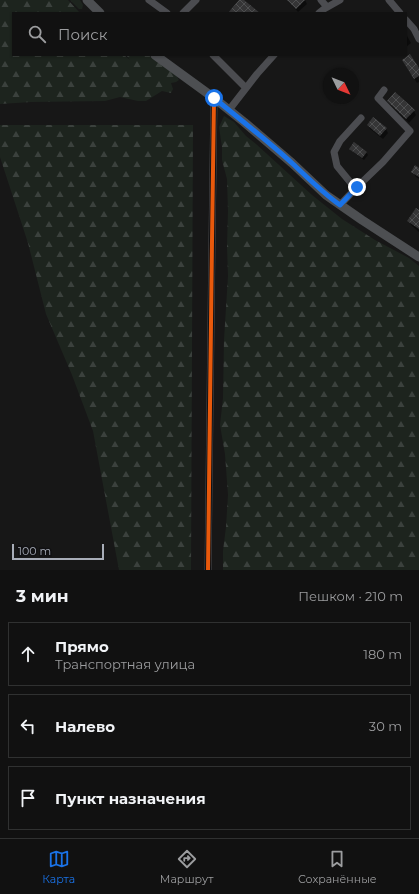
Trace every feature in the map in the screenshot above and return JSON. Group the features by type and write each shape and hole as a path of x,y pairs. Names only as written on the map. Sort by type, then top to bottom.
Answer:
{"main road":[{"path":"87,0 99,12"},
{"path":"161,57 230,110 292,163 326,195 419,257"}],"street":[{"path":"149,0 166,12"},
{"path":"184,12 196,0"},
{"path":"321,0 327,7"},
{"path":"320,12 340,0"},
{"path":"389,0 399,12"},
{"path":"407,21 414,29 419,39"},
{"path":"214,56 246,88"},
{"path":"230,110 257,74 273,56"},
{"path":"340,205 383,162 410,131 378,98 384,90"},
{"path":"208,570 214,98"},
{"path":"356,188 338,166 334,152 340,141 360,118"}],"green space":[{"path":"0,0 68,0 79,12 12,12 12,56 125,56 130,60 127,56 149,56 176,75 179,80 171,83 173,89 171,93 162,91 146,101 138,101 120,97 105,101 0,104"},
{"path":"70,0 80,0 83,5 82,9 79,9"},
{"path":"224,116 234,122 246,136 312,195 342,219 375,240 409,258 419,266 419,570 223,570 223,551 228,495 225,454 220,425 223,398 224,340 228,276 228,211 227,179 222,160 219,127"},
{"path":"0,125 193,125 191,570 119,570 93,431 72,375 46,314 28,243 0,157"}],"building":[{"path":"239,0 244,0 259,12 229,12"},
{"path":"287,0 305,0 296,9"},
{"path":"410,54 419,68 419,76 414,79 402,60"},
{"path":"395,92 415,110 406,119 387,101"},
{"path":"373,117 387,128 380,136 367,125"},
{"path":"354,142 367,152 362,158 349,149"},
{"path":"415,165 419,168 419,177 411,172"},
{"path":"416,208 419,210 419,229 407,221"}],"cycle path":[{"path":"208,570 214,98"}],"route":[{"path":"214,98 292,163 326,195 340,205 357,187"}]}
